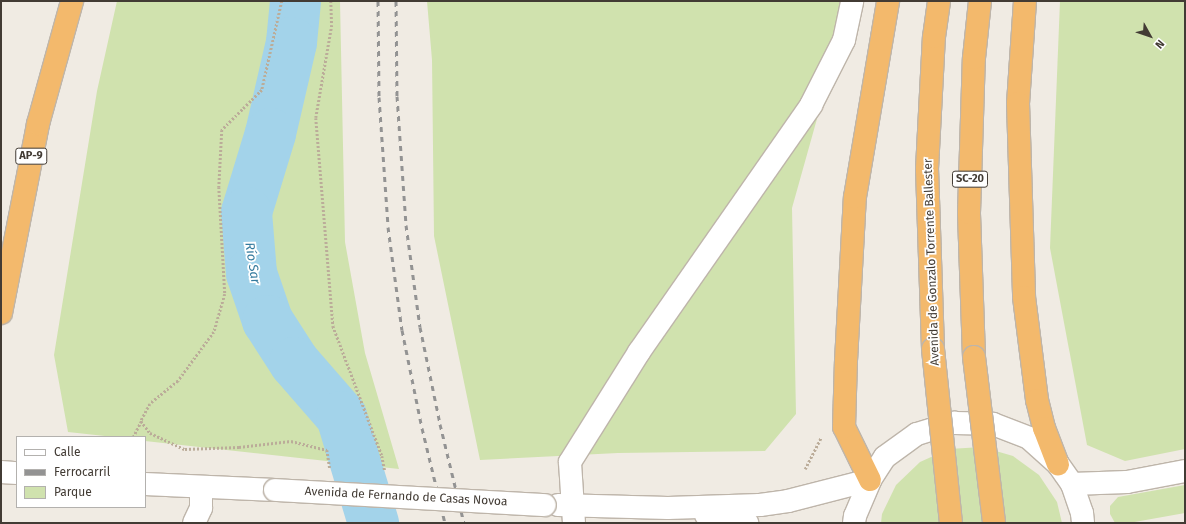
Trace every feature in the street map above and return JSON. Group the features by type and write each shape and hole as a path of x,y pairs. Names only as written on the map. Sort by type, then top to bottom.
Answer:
{"highway":[{"name":"AP-9","path":"1,313 38,124 72,1"},
{"path":"870,480 844,427 845,368 855,197 888,1"},
{"name":"Avenida de Gonzalo Torrente Ballester","path":"939,1 934,37 928,169 933,349 951,523"},
{"name":"SC-20","path":"980,1 974,58 969,213 974,357 994,523"},
{"path":"1025,1 1018,103 1024,297 1037,400 1044,428 1058,464"}],"street":[{"path":"573,515 570,462 639,352 811,105 844,40 852,1"},
{"path":"854,523 855,516 870,480 886,457 917,434 954,423 993,424 1028,438 1058,464 1072,484 1082,513 1083,523"},
{"path":"1072,484 1127,482 1185,471"},
{"path":"1,472 16,473"},
{"name":"Avenida de Fernando de Casas Novoa","path":"146,484 545,505 573,515 668,508 760,505 788,501 870,480"},
{"path":"194,523 201,508 201,487"},
{"name":"Avenida de Fernando de Casas Novoa","path":"668,508 747,523"}],"path":[{"path":"134,436 150,404 178,381 214,332 225,294 219,188 222,130 262,90 282,1"},
{"path":"331,1 332,25 316,118 333,326 382,456 387,478"},
{"path":"141,421 150,433 185,449 239,447 292,441 327,450 331,470"}],"green space":[{"path":"117,1 340,1 345,242 365,353 399,469 146,441 146,436 105,436 68,432 54,355 97,91"},
{"path":"427,1 850,1 792,208 796,414 765,451 618,453 480,460 434,236 432,60"},
{"path":"1060,1 1185,1 1185,449 1125,461 1087,445 1050,248"},
{"path":"982,447 1013,456 1039,475 1057,502 1062,523 881,523 882,514 896,485 920,462 949,449"},
{"path":"1185,485 1185,513 1129,523 1115,523 1110,514 1110,506 1118,497"}],"waterway":[{"name":"Río Sar","path":"295,1 291,42 270,133 246,212 251,273 267,320 294,362 341,416 373,523"}],"railway":[{"path":"378,1 379,97 388,227 402,330 422,428 445,523"},
{"path":"396,1 397,96 406,225 420,327 440,424 464,523"}]}
